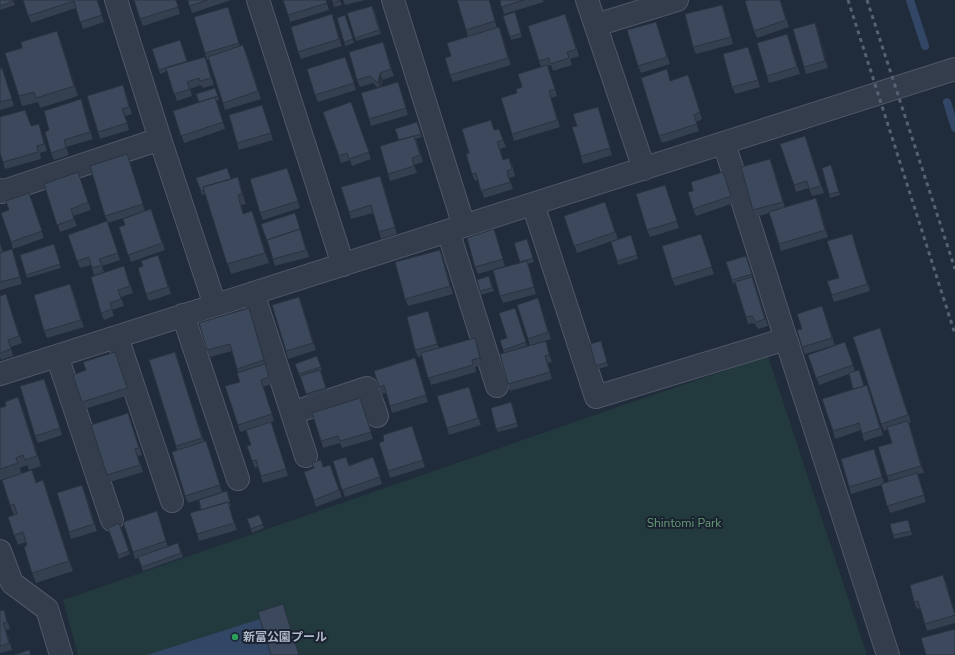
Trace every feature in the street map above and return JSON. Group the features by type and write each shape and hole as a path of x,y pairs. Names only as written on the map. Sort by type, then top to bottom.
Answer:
{"street":[{"path":"116,0 215,305"},
{"path":"258,0 343,264"},
{"path":"394,0 497,386"},
{"path":"587,0 644,169"},
{"path":"596,25 677,0"},
{"path":"0,374 955,70"},
{"path":"0,190 1,192 160,139"},
{"path":"724,143 888,655"},
{"path":"532,204 596,397 786,339"},
{"path":"252,293 306,456"},
{"path":"183,316 238,479"},
{"path":"117,337 172,501"},
{"path":"57,356 112,520"},
{"path":"292,413 367,388 377,416"},
{"path":"0,551 12,582 47,609 61,655"}],"green space":[{"name":"Shintomi Park","path":"768,356 867,655 78,655 63,600"}],"water":[{"name":"新富公園プール","path":"260,619 272,655 147,655"}],"building":[{"path":"0,0 13,0 13,1 0,6"},
{"path":"23,0 97,0 102,15 80,22 74,1 28,16"},
{"path":"134,0 176,0 178,7 140,19"},
{"path":"188,0 207,0 189,6"},
{"path":"283,0 326,0 327,3 288,15"},
{"path":"332,0 340,0 340,1 333,3"},
{"path":"457,0 489,0 495,21 466,30"},
{"path":"500,0 524,0 501,7"},
{"path":"780,0 786,20 754,31 745,1"},
{"path":"722,5 731,37 693,47 685,14"},
{"path":"372,6 379,30 355,38 347,13"},
{"path":"228,7 239,43 205,53 194,17"},
{"path":"515,12 521,33 510,37 503,16"},
{"path":"332,14 339,39 298,52 291,27"},
{"path":"565,14 576,49 567,52 569,58 550,64 549,58 539,61 528,26"},
{"path":"345,15 353,39 344,42 337,18"},
{"path":"656,22 667,57 638,66 627,30"},
{"path":"815,23 825,61 804,67 793,29"},
{"path":"499,27 508,58 450,75 445,58 451,56 447,43"},
{"path":"57,31 74,86 36,98 34,92 19,96 5,53 22,48 21,42"},
{"path":"787,34 797,67 767,76 757,43"},
{"path":"180,40 187,61 159,70 152,49"},
{"path":"383,42 391,69 380,73 378,83 370,76 357,80 349,52"},
{"path":"243,45 258,91 223,103 208,57"},
{"path":"748,47 758,80 732,87 723,54"},
{"path":"205,57 211,78 200,81 199,78 187,82 190,89 174,94 166,68"},
{"path":"345,57 354,83 315,95 307,69"},
{"path":"547,65 555,89 549,91 557,120 512,134 501,98 517,93 516,89 522,87 518,74"},
{"path":"2,68 12,99 0,102 0,69"},
{"path":"667,69 670,81 688,75 700,112 694,115 697,124 659,136 641,78"},
{"path":"398,82 406,108 369,119 361,93"},
{"path":"123,85 129,107 122,109 127,123 98,132 87,96"},
{"path":"215,88 218,96 199,102 196,94"},
{"path":"215,97 223,122 181,136 173,111"},
{"path":"81,99 90,132 64,140 66,148 51,153 45,132 49,130 44,111"},
{"path":"351,102 369,152 349,159 347,153 339,156 323,112"},
{"path":"262,105 271,133 237,143 229,115"},
{"path":"598,107 610,148 581,156 572,127 577,126 573,114"},
{"path":"25,110 31,126 39,124 44,144 37,146 38,152 3,162 0,153 0,117"},
{"path":"491,120 494,130 499,129 503,140 497,142 503,160 509,158 512,169 507,171 510,182 481,191 476,173 472,174 466,154 469,153 462,129"},
{"path":"417,122 421,134 399,140 395,129"},
{"path":"414,136 420,155 412,158 414,166 388,174 380,146"},
{"path":"805,136 821,186 809,189 807,181 794,185 780,144"},
{"path":"127,154 143,204 105,216 90,166"},
{"path":"770,159 783,202 753,210 741,167"},
{"path":"831,165 839,192 829,194 822,168"},
{"path":"227,168 231,179 203,187 204,190 201,191 196,178"},
{"path":"287,168 298,201 260,213 250,179"},
{"path":"78,172 88,202 71,209 74,219 57,225 44,184"},
{"path":"723,172 731,196 693,209 688,192 693,191 691,182"},
{"path":"380,176 395,227 379,232 371,205 349,212 341,187"},
{"path":"238,177 242,194 238,195 243,214 252,211 265,253 227,264 203,187"},
{"path":"665,185 677,221 647,230 636,194"},
{"path":"29,193 42,231 11,242 1,213 9,210 6,201"},
{"path":"816,198 825,230 779,244 769,212"},
{"path":"605,202 615,232 574,246 564,216"},
{"path":"151,209 162,243 128,255 119,227 125,225 123,219"},
{"path":"295,213 300,229 267,241 261,224"},
{"path":"107,221 118,253 99,259 102,265 92,268 89,257 77,261 68,235"},
{"path":"300,229 306,250 273,259 267,240"},
{"path":"494,229 503,259 475,267 467,238"},
{"path":"701,234 712,267 672,279 662,246"},
{"path":"852,234 867,284 832,295 827,281 839,278 827,241"},
{"path":"631,235 637,255 617,261 611,242"},
{"path":"527,239 533,258 520,262 514,243"},
{"path":"54,244 60,264 26,275 20,255"},
{"path":"12,249 20,277 0,282 0,253"},
{"path":"440,250 450,286 405,299 395,262"},
{"path":"158,255 168,287 146,294 138,268 143,266 141,261"},
{"path":"746,256 752,274 732,280 726,262"},
{"path":"527,261 534,287 500,296 493,270"},
{"path":"124,266 130,286 118,290 121,299 110,303 112,309 101,313 91,277"},
{"path":"489,276 492,288 480,291 477,280"},
{"path":"752,277 765,319 756,322 752,316 746,317 735,282"},
{"path":"70,284 81,320 44,331 34,295"},
{"path":"6,294 19,336 8,340 11,349 0,353 0,296"},
{"path":"299,297 313,343 286,351 272,305"},
{"path":"538,298 548,332 528,339 517,305"},
{"path":"822,306 832,338 802,347 797,330 802,329 797,314"},
{"path":"249,308 264,360 237,369 230,344 207,350 199,323"},
{"path":"515,308 526,342 503,350 500,340 507,338 499,313"},
{"path":"428,311 437,344 415,350 407,317"},
{"path":"880,328 908,415 881,424 853,337"},
{"path":"475,338 480,358 472,360 473,365 428,378 421,353"},
{"path":"546,341 549,355 545,356 550,372 508,384 500,354"},
{"path":"601,341 607,362 596,366 590,344"},
{"path":"845,342 853,365 816,378 808,355"},
{"path":"115,352 127,388 82,402 73,375 86,370 83,362"},
{"path":"175,352 202,438 176,446 149,360"},
{"path":"317,356 321,367 299,374 295,364"},
{"path":"415,358 426,395 390,406 384,385 379,387 374,371"},
{"path":"265,364 269,377 261,380 272,414 238,425 225,386 240,382 237,373"},
{"path":"320,370 326,388 306,394 300,376"},
{"path":"859,370 864,386 853,389 849,373"},
{"path":"44,379 60,428 35,436 20,386"},
{"path":"867,385 880,428 862,434 859,423 833,431 822,399"},
{"path":"469,387 478,418 447,428 437,396"},
{"path":"18,397 37,456 25,460 23,455 16,458 18,463 0,469 0,408 6,406 5,402"},
{"path":"360,398 371,432 340,441 338,436 321,441 312,413"},
{"path":"511,402 517,423 496,429 491,408"},
{"path":"128,413 139,448 135,449 140,465 107,475 91,425"},
{"path":"908,421 921,466 887,476 878,447 892,443 887,427"},
{"path":"271,422 286,469 261,476 256,460 252,461 247,446 251,445 246,430"},
{"path":"412,426 423,460 388,471 379,443 384,441 383,435"},
{"path":"206,441 220,485 185,496 172,452"},
{"path":"874,449 882,477 849,487 841,459"},
{"path":"346,457 349,466 373,457 380,477 342,490 333,461"},
{"path":"321,460 323,467 330,465 339,490 314,500 304,472 314,468 312,463"},
{"path":"32,470 36,483 43,480 69,561 32,573 24,547 27,545 23,532 14,535 8,517 17,514 14,504 10,505 2,480"},
{"path":"917,473 924,495 887,506 881,484"},
{"path":"82,485 94,524 69,532 57,493"},
{"path":"227,491 230,503 228,502 201,510 199,500"},
{"path":"228,502 234,523 197,534 190,513"},
{"path":"157,511 166,541 133,552 123,522"},
{"path":"259,515 263,524 251,529 247,519"},
{"path":"908,520 911,531 893,535 890,524"},
{"path":"119,523 129,551 118,555 108,528"},
{"path":"178,543 181,553 142,567 138,557"},
{"path":"943,575 955,615 925,624 918,601 914,602 910,585"},
{"path":"283,604 299,655 271,655 258,612"},
{"path":"4,610 7,622 3,623 9,643 0,646 0,611"},
{"path":"955,629 955,655 926,655 921,638"},
{"path":"29,650 31,655 14,655"}],"waterway":[{"path":"910,0 925,46"},
{"path":"947,102 955,128"}],"railway":[{"path":"848,0 955,334"},
{"path":"867,0 955,269"}],"place":[{"name":"新富公園プール","path":"235,637"}]}
